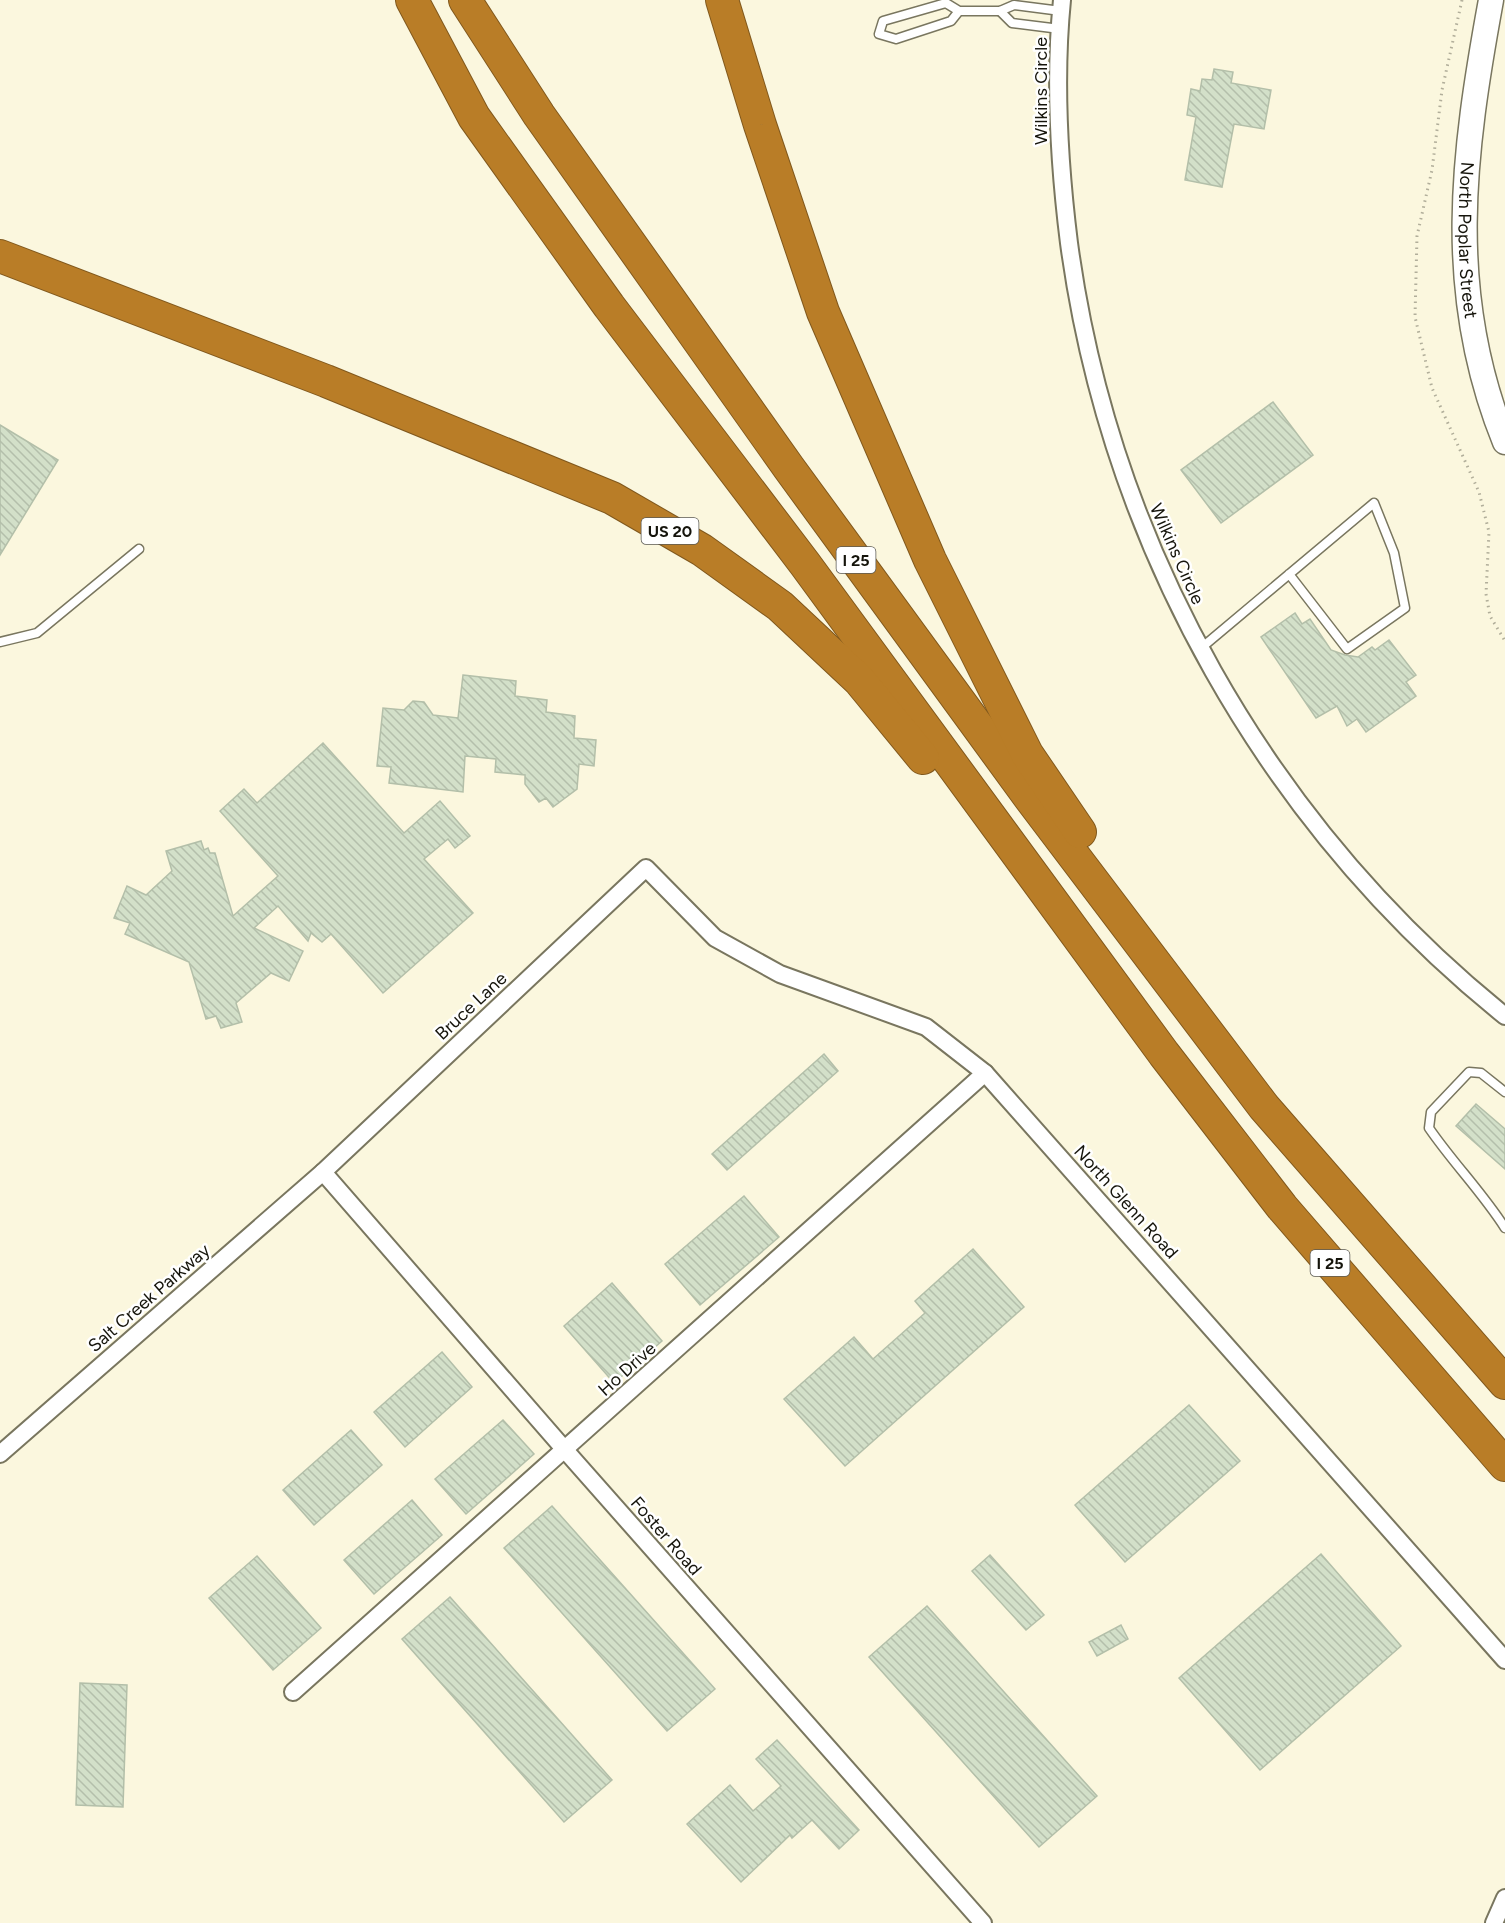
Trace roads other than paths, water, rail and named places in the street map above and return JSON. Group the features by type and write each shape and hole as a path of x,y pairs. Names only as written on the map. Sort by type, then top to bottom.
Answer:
{"highway":[{"name":"I 25","path":"412,0 474,117 609,306 805,564 1164,1054 1282,1207 1505,1465"},
{"name":"I 25","path":"465,0 539,115 789,468 1030,798 1264,1107 1505,1383"},
{"path":"722,0 760,125 823,312 930,560 1028,754 1264,1107"},
{"path":"0,246 67,281"},
{"name":"US 20","path":"0,256 326,381 612,498 702,550 780,606 859,680 1164,1054"}],"main road":[{"name":"North Poplar Street","path":"1491,0 1468,139 1463,236 1466,275 1478,346 1493,407 1505,442"}],"street":[{"name":"Wilkins Circle","path":"1061,5 1059,143 1065,214 1086,341 1116,454 1162,573 1223,691 1302,810 1350,868 1397,919 1464,983 1505,1016"},
{"name":"North Glenn Road","path":"646,868 715,938 780,974 927,1027 986,1073 1505,1660"},
{"name":"Bruce Lane","path":"323,1172 646,868"},
{"name":"Ho Drive","path":"293,1692 986,1073"},
{"name":"Foster Road","path":"323,1172 983,1923"},
{"name":"Salt Creek Parkway","path":"0,1454 323,1172"},
{"path":"1494,1923 1505,1898"}],"lane":[{"path":"959,11 951,21 896,39 879,34 883,21 945,3 959,11 1000,11 1014,5 1061,5"},
{"path":"1000,11 1012,23 1060,29"},
{"path":"1200,649 1289,574 1374,503 1394,553 1405,608 1347,650 1289,574"},
{"path":"0,642 37,633 139,549"},
{"path":"1505,1092 1481,1073 1469,1072 1431,1112 1429,1128 1454,1164 1489,1203 1505,1228"}]}
